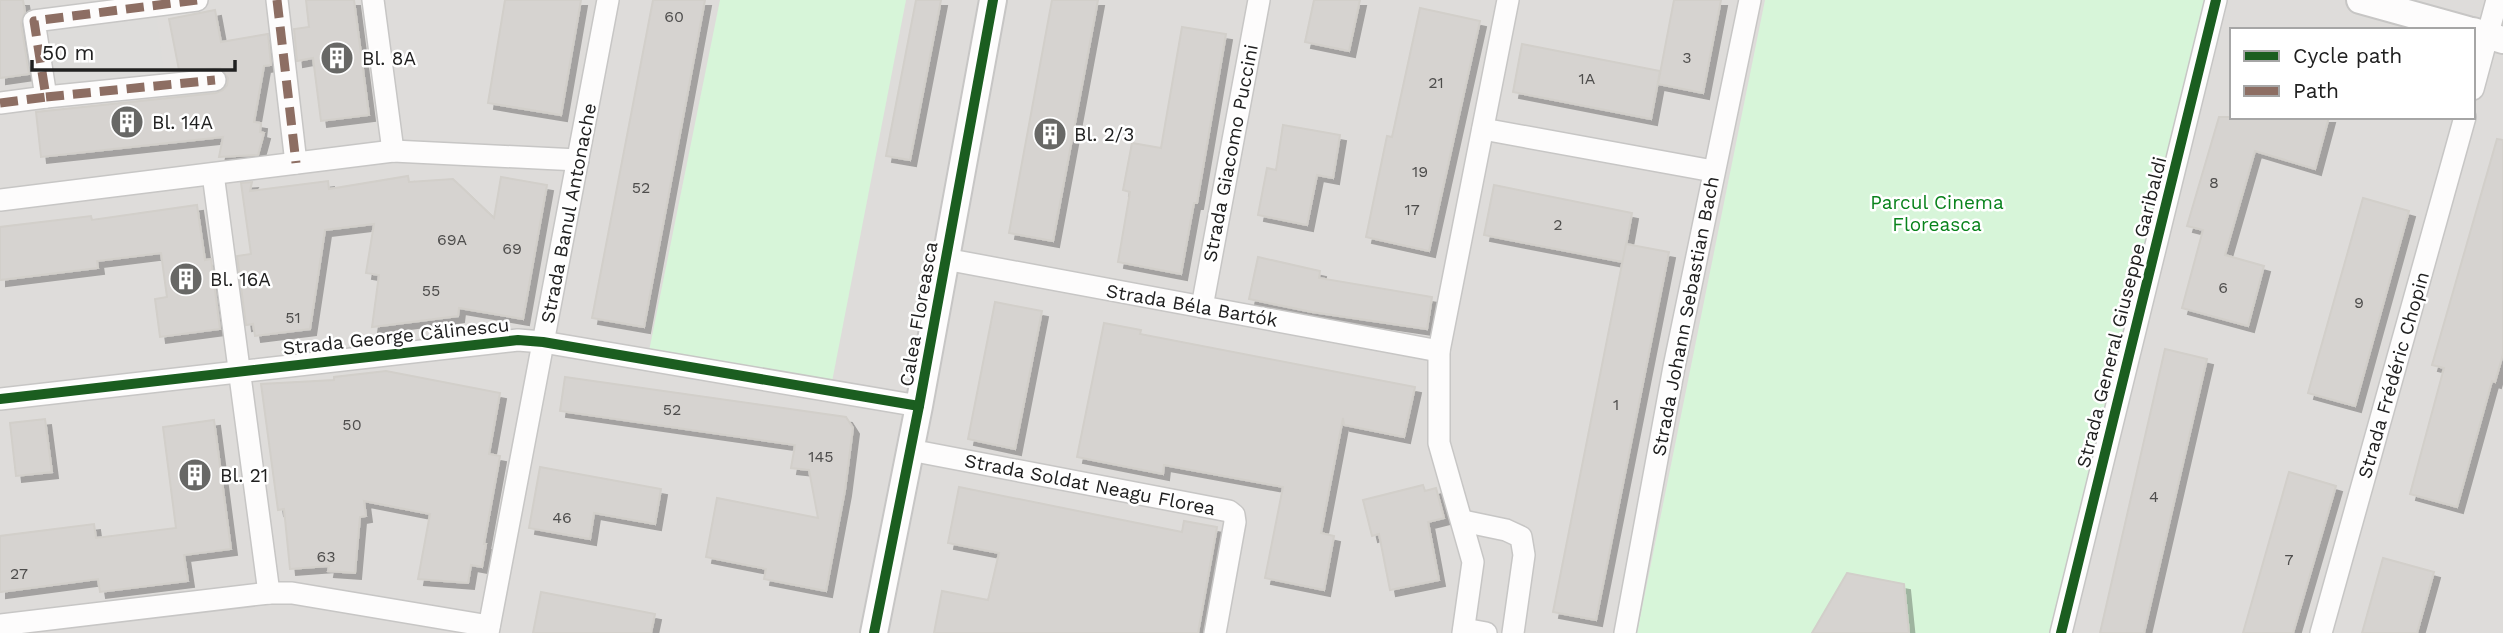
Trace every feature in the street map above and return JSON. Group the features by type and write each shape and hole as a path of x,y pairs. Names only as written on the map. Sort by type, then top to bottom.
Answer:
{"street":[{"path":"46,97 34,21 197,0"},
{"path":"276,0 296,163"},
{"path":"373,0 393,151"},
{"name":"Strada Banul Antonache","path":"488,629 608,0"},
{"name":"Calea Floreasca","path":"874,633 919,406 993,0"},
{"name":"Strada Giacomo Puccini","path":"1202,307 1259,0"},
{"path":"1486,633 1464,631 1473,562 1439,443 1439,351 1507,0"},
{"name":"Strada Johann Sebastian Bach","path":"1625,633 1713,171 1750,0"},
{"name":"Strada General Giuseppe Garibaldi","path":"2061,633 2216,0"},
{"path":"2360,0 2461,28"},
{"path":"2475,78 2483,34 2497,0"},
{"path":"0,103 215,80"},
{"name":"Strada Frédéric Chopin","path":"2321,633 2464,119"},
{"path":"1483,129 1713,171"},
{"path":"0,200 393,151 578,160"},
{"path":"213,174 269,593"},
{"name":"Strada Béla Bartók","path":"945,259 1439,351"},
{"name":"Strada George Călinescu","path":"0,399 518,340 919,406"},
{"name":"Strada Soldat Neagu Florea","path":"910,450 1229,511 1234,515 1235,522 1214,633"},
{"path":"1463,521 1506,530 1521,537 1524,555 1513,633"},
{"path":"0,625 269,593 292,593 488,629"}],"shaded area":[{"path":"0,0 2503,0 2503,633 0,633"},
{"path":"156,14 164,74 54,86 48,27"}],"green space":[{"path":"720,0 906,0 830,392 647,361"},
{"name":"Parcul Cinema Floreasca","path":"1765,0 2206,0 2049,633 1637,633"}],"building":[{"path":"0,0 23,0 25,12 21,23 29,74 0,78"},
{"name":"Bl. 8A","path":"306,0 354,0 369,115 321,121 313,58 297,61 294,29 309,27"},
{"path":"505,0 581,0 561,115 488,103"},
{"path":"653,0 705,0 644,327 592,318"},
{"path":"916,0 941,0 910,160 886,156"},
{"name":"Bl. 2/3","path":"1052,0 1098,0 1053,241 1009,233"},
{"path":"1314,0 1360,0 1349,51 1305,42"},
{"path":"1674,0 1721,0 1703,93 1658,84"},
{"path":"1420,8 1480,21 1429,251 1366,237 1387,136 1392,137"},
{"path":"215,10 221,42 268,34 271,65 264,66 254,122 261,123 260,132 264,133 258,155 219,157 223,137 41,157 36,112 216,93 223,90 228,78 220,68 179,70 169,19"},
{"path":"1182,27 1226,34 1197,203 1194,203 1181,274 1118,262 1130,192 1123,190 1132,143 1161,148"},
{"path":"1522,44 1660,71 1651,119 1513,92"},
{"path":"2219,117 2328,119 2315,169 2255,151 2225,255 2264,266 2248,326 2182,308 2203,230 2187,226"},
{"path":"1283,125 1340,135 1333,178 1317,175 1307,225 1258,215 1267,168 1276,170"},
{"path":"2497,139 2503,140 2503,354 2495,382 2492,381 2457,507 2410,494 2444,368 2432,365"},
{"path":"408,176 409,182 453,179 494,218 501,177 547,185 523,319 459,308 458,316 372,327 379,275 366,273 374,224 325,230 310,329 255,336 253,324 246,325 237,256 251,254 241,183 252,182 250,191 328,181 329,189"},
{"path":"1494,185 1632,213 1623,262 1484,235"},
{"path":"2363,198 2409,211 2355,406 2308,393"},
{"name":"Bl. 16A","path":"197,205 205,260 211,259 220,329 160,337 155,299 167,297 161,253 97,261 98,268 0,280 0,227 91,216 92,220"},
{"path":"1626,244 1669,252 1596,620 1553,612"},
{"path":"1258,257 1320,271 1319,278 1432,297 1427,329 1312,312 1249,299"},
{"path":"995,302 1042,311 1015,449 968,439"},
{"path":"1104,323 1141,330 1140,334 1415,387 1404,437 1344,425 1343,418 1321,533 1334,536 1324,590 1265,578 1283,487 1164,465 1163,474 1077,457"},
{"path":"2165,349 2207,359 2144,633 2100,633"},
{"path":"386,371 500,393 489,454 500,456 486,544 482,567 471,565 468,583 418,579 430,514 364,501 366,516 360,517 355,573 328,571 329,566 290,569 284,509 278,510 261,384 334,380 334,377"},
{"path":"565,377 846,417 853,428 845,490 826,591 764,579 766,569 706,557 717,498 818,518 809,470 791,468 795,445 560,411"},
{"path":"45,419 52,472 16,476 10,423"},
{"name":"Bl. 21","path":"214,420 231,549 184,555 188,581 100,592 98,579 0,592 0,536 94,524 96,538 176,528 163,427"},
{"path":"540,467 661,489 655,524 594,513 590,539 529,528"},
{"path":"2289,472 2336,486 2293,633 2243,633"},
{"path":"1423,485 1425,491 1436,488 1444,518 1428,522 1439,580 1390,590 1379,534 1372,536 1363,500"},
{"path":"959,487 1182,532 1184,521 1217,527 1198,633 934,633 942,591 988,600 999,553 948,543"},
{"path":"2383,558 2434,572 2417,633 2362,633"},
{"path":"1847,573 1904,584 1909,633 1812,633"},
{"path":"541,592 655,614 651,633 533,633"}],"marked path":[{"path":"0,103 46,97 34,21 197,0"},
{"path":"277,0 296,163"},
{"path":"46,97 215,80"}],"cycle path":[{"path":"874,633 919,406 993,0"},
{"path":"2061,633 2216,0"},
{"path":"0,399 518,340 919,406"}],"place":[{"name":"Bl. 8A","path":"337,58"},
{"name":"Bl. 14A","path":"127,122"},
{"name":"Bl. 2/3","path":"1050,134"},
{"name":"Bl. 16A","path":"186,279"},
{"name":"Bl. 21","path":"195,475"}]}
